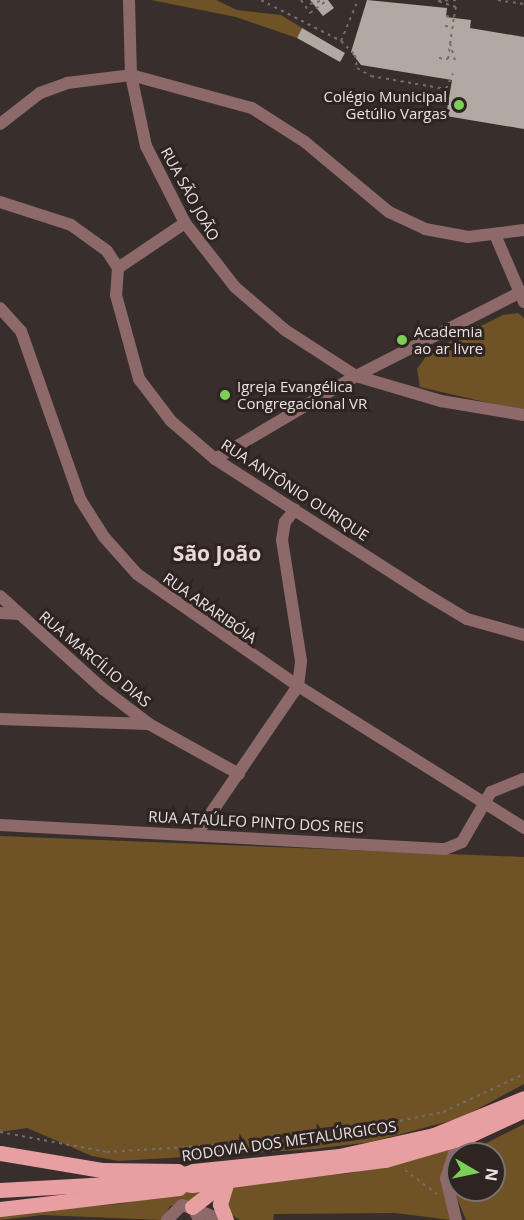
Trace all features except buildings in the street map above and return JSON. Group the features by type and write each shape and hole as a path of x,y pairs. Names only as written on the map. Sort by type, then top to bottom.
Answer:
{"main road":[{"name":"RODOVIA DOS METALÚRGICOS","path":"0,1190 194,1178 411,1142 524,1098"},
{"name":"RODOVIA DOS METALÚRGICOS","path":"194,1178 227,1180 385,1160 468,1136 524,1110"},
{"path":"0,1153 102,1170 194,1178"},
{"path":"0,1209 194,1178"},
{"path":"195,1212 227,1180"},
{"path":"224,1220 220,1204 227,1180"}],"street":[{"name":"RUA SÃO JOÃO","path":"129,0 132,75 146,146 185,224 235,287 285,330 356,376 441,401 524,415"},
{"path":"0,124 39,93 68,83 132,75 252,108 305,142 389,212 425,229 496,237 524,230"},
{"path":"0,202 71,225 107,251 118,268 185,224"},
{"path":"215,459 356,376 521,298 496,237"},
{"name":"RUA ANTÔNIO OURIQUE","path":"118,268 116,295 139,379 171,421 215,459 467,619 524,635"},
{"name":"RUA ARARIBÓIA","path":"0,308 21,331 60,450 104,537 175,605 298,686 524,828"},
{"path":"198,832 298,686 301,661 282,540 285,522 295,508"},
{"name":"RUA MARCÍLIO DIAS","path":"0,596 149,724 239,774"},
{"path":"0,613 19,614"},
{"path":"0,719 149,724"},
{"path":"484,801 491,792 524,779"},
{"name":"RUA ATAÚLFO PINTO DOS REIS","path":"0,825 198,832 445,849 462,842 484,801"},
{"path":"463,1142 468,1136"},
{"path":"448,1202 456,1220"},
{"path":"167,1220 177,1206 224,1220"}],"path":[{"path":"261,0 341,41 355,55 357,68 380,79 446,89 453,74"},
{"path":"301,0 310,13 326,0"},
{"path":"310,4 326,0"},
{"path":"341,41 358,0"},
{"path":"439,58 447,59 456,7 438,1 457,0"},
{"path":"498,0 524,4"},
{"path":"446,16 454,17"},
{"path":"445,26 453,27"},
{"path":"450,43 455,60"},
{"path":"0,1132 107,1152 312,1139 443,1112 524,1074"},
{"path":"403,1168 446,1200"}],"shaded area":[{"path":"151,0 216,0 237,10 281,15 302,28 297,38 236,17"},
{"path":"518,313 524,318 524,411 420,387 417,369 429,352 503,315"},
{"path":"0,836 524,857 524,1084 461,1118 371,1142 314,1149 119,1161 92,1156 27,1128 0,1132"},
{"path":"524,1124 524,1220 466,1220 458,1202 506,1202 506,1142 489,1142"},
{"path":"446,1146 446,1163 441,1178 451,1220 395,1213 274,1214 273,1220 240,1220 230,1214 226,1198 235,1185 352,1173"},
{"path":"207,1187 195,1201 170,1206 163,1220 42,1215 0,1220 0,1214 119,1204"}],"place":[{"name":"Colégio Municipal Getúlio Vargas","path":"459,105"},
{"name":"Academia ao ar livre","path":"402,340"},
{"name":"Igreja Evangélica Congregacional VR","path":"225,395"}],"district":[{"name":"São João","path":"217,553"}]}
